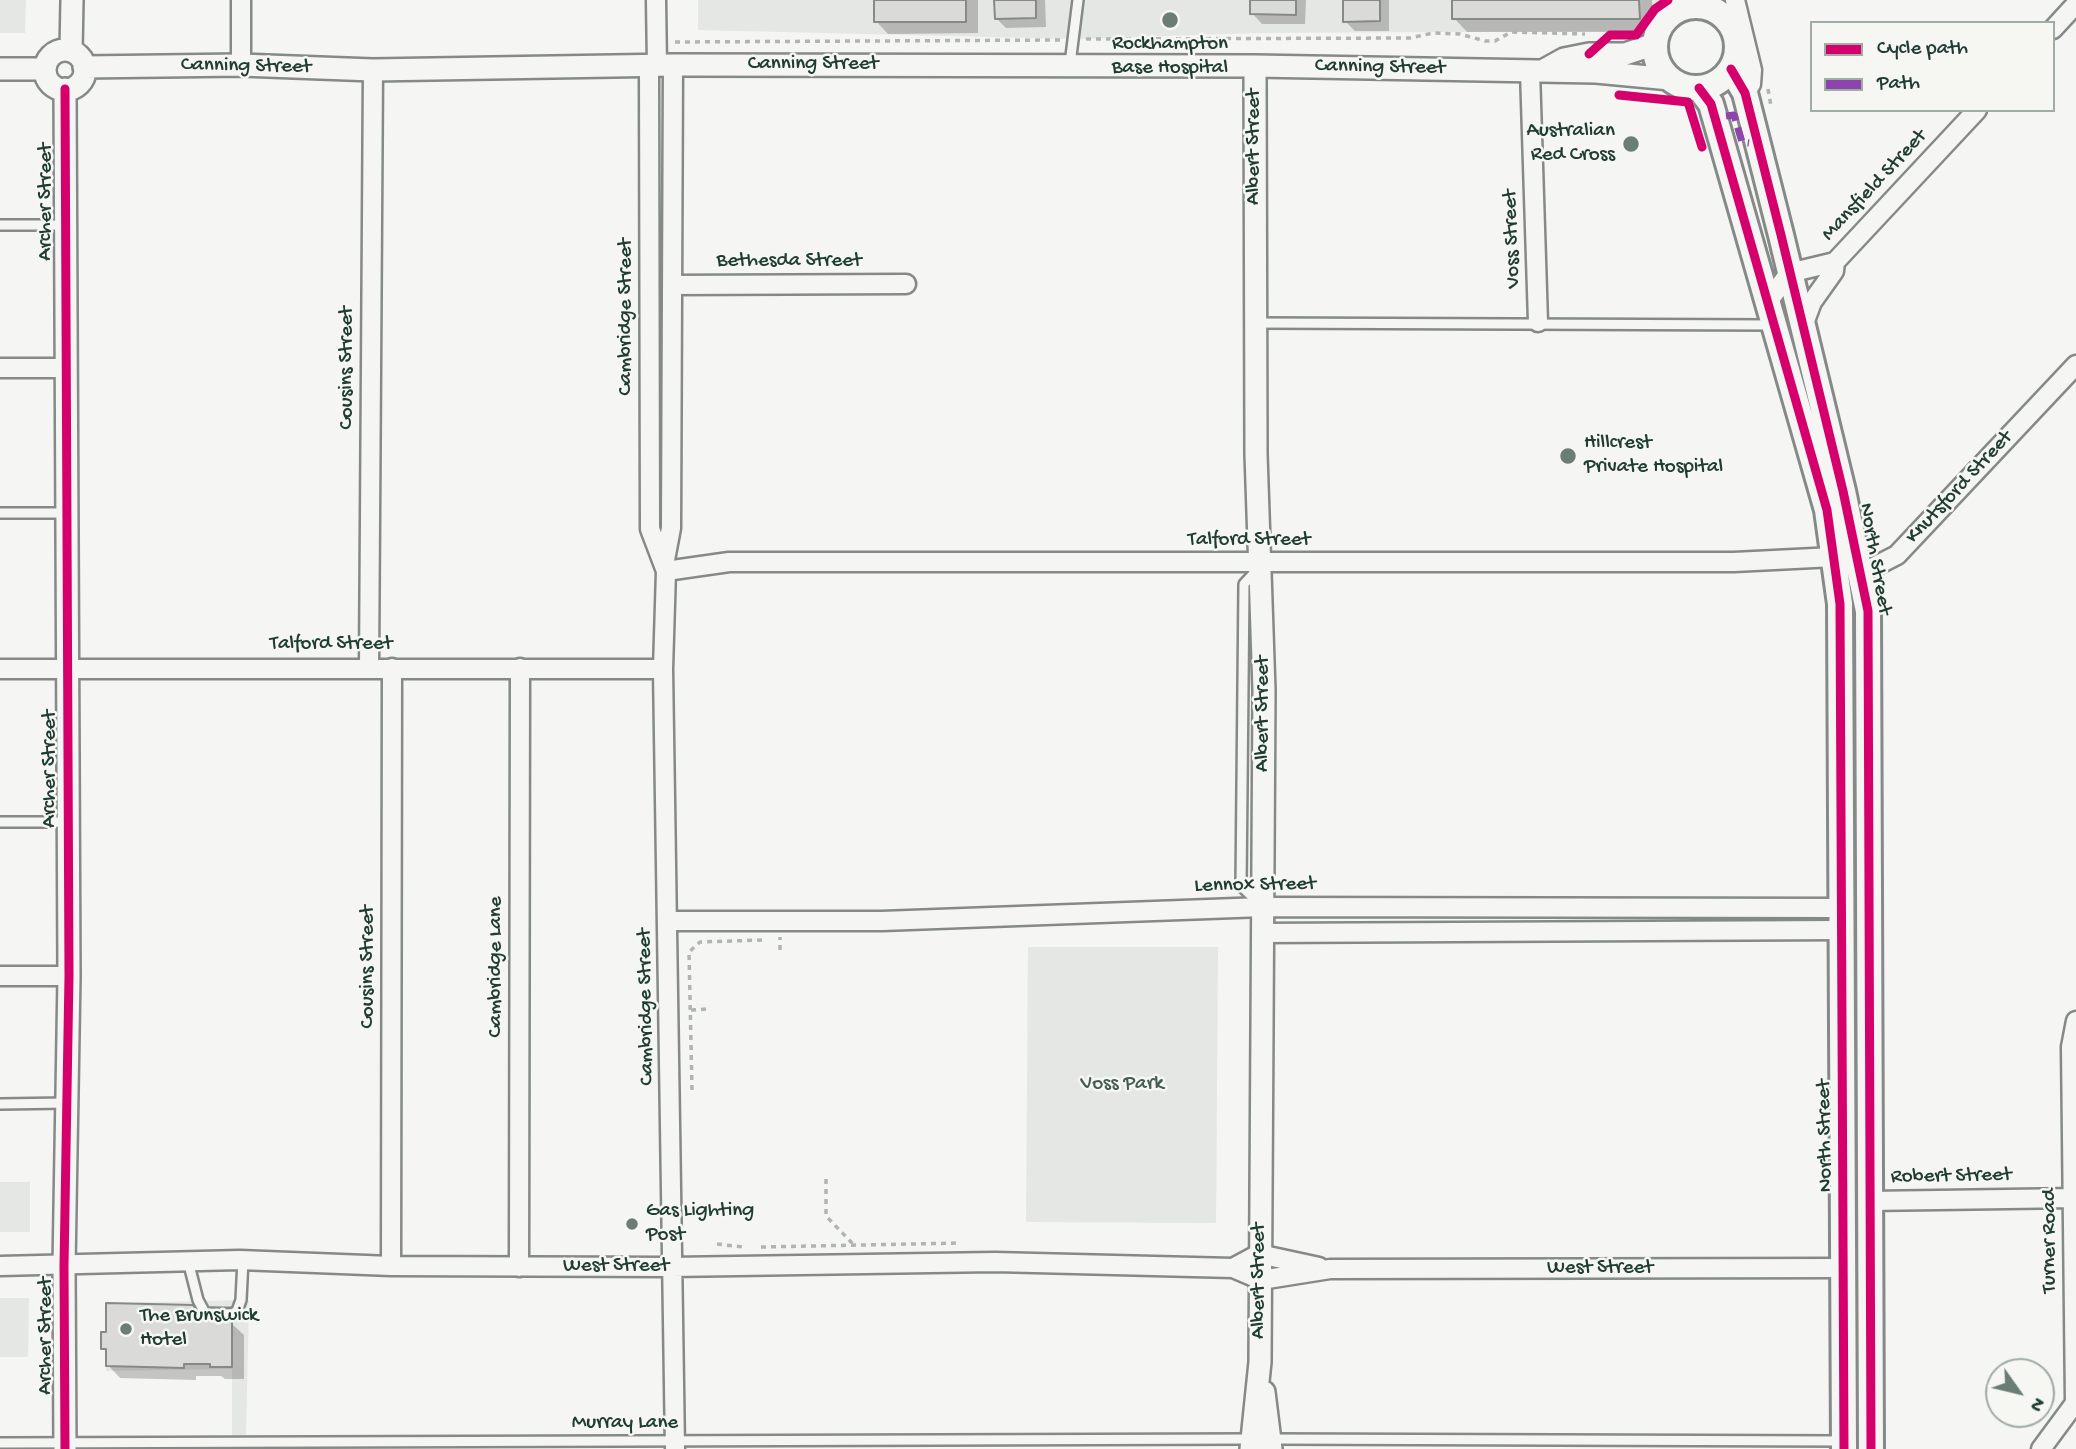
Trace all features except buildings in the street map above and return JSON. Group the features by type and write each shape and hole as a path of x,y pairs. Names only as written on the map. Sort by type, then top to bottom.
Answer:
{"main road":[{"path":"1700,4 1726,18 1734,30 1736,57 1731,69 1716,83 1699,88 1681,85 1670,79 1656,57 1655,44 1659,30 1667,19 1700,4"},
{"name":"North Street","path":"1731,69 1745,93 1862,573 1868,611 1871,1449"},
{"name":"North Street","path":"1699,88 1711,104 1827,510 1840,604 1844,1445"},
{"name":"West Street","path":"1845,1268 1871,1269"}],"street":[{"path":"45,69 53,86 65,89 77,85 78,59 72,0"},
{"path":"241,0 241,65"},
{"name":"Cambridge Street","path":"656,0 673,285 671,528 665,568 663,669 669,921 675,1445"},
{"name":"North Street","path":"1735,0 1752,70 1751,84 1745,93"},
{"path":"2055,27 2076,4"},
{"name":"Canning Street","path":"1536,72 1564,59 1589,54 1625,54 1655,44"},
{"path":"45,69 54,53 78,59"},
{"name":"Canning Street","path":"78,59 373,69 1255,66 1596,72 1670,79"},
{"name":"Cambridge Street","path":"660,66 650,530 665,568"},
{"name":"Albert Street","path":"1255,66 1256,454 1262,564 1263,933 1259,1254 1261,1444"},
{"path":"0,69 45,69"},
{"name":"Cousins Street","path":"369,668 373,69"},
{"name":"Voss Street","path":"1536,72 1538,321"},
{"name":"Archer Street","path":"65,89 69,976 69,1103 64,1266 65,1446"},
{"name":"Mansfield Street","path":"1789,274 1835,262 1975,112"},
{"name":"Mansfield Street","path":"1802,328 1812,302 1834,271 1835,262"},
{"path":"1771,314 1789,274"},
{"name":"Bethesda Street","path":"673,285 906,284"},
{"name":"Knutsford Street","path":"1840,604 1851,584 1862,573 1897,555 2076,365"},
{"path":"0,368 66,368"},
{"name":"Talford Street","path":"665,568 729,562 1734,562 1834,557"},
{"name":"Cousins Street","path":"391,1266 392,668"},
{"name":"Cambridge Lane","path":"519,1266 520,668"},
{"name":"Talford Street","path":"0,669 663,669"},
{"name":"Lennox Street","path":"669,921 882,921 1263,907 1842,919"},
{"path":"1263,933 1842,919"},
{"path":"0,976 69,976"},
{"name":"Turner Road","path":"2041,1449 2075,1404 2075,1198 2071,1047 2076,1021"},
{"name":"Robert Street","path":"1869,1201 2075,1198"},
{"name":"West Street","path":"1233,1268 1259,1254 1330,1269"},
{"name":"West Street","path":"0,1266 243,1260 391,1266 672,1268 995,1262 1233,1268 1261,1280 1330,1269 1845,1268"}],"lane":[{"path":"1070,66 1078,0"},
{"path":"0,225 64,225"},
{"path":"1255,323 1538,321 1771,314"},
{"path":"0,513 68,513"},
{"path":"0,822 68,822"},
{"path":"0,1104 69,1103"},
{"path":"188,1261 198,1300 205,1313 232,1314 237,1311 241,1300 243,1260"},
{"name":"Murray Lane","path":"0,1443 65,1446 1844,1445"}],"path":[{"path":"675,42 1410,38 1433,33 1460,34 1495,41 1511,32 1591,34"},
{"path":"692,1090 689,952 700,942 793,940"},
{"path":"689,970 697,970"},
{"path":"691,1010 708,1009"},
{"path":"826,1179 826,1216 853,1244"}],"shaded area":[{"path":"0,0 26,0 25,33 0,33"},
{"name":"Rockhampton Base Hospital","path":"698,0 1661,0 1648,10 1635,31 1260,33 1075,39 698,30"},
{"path":"0,1182 30,1182 30,1232 0,1232"},
{"path":"0,1298 29,1298 28,1357 0,1357"},
{"path":"249,1300 246,1435 232,1435 232,1369 106,1371 106,1303"}],"green space":[{"name":"Voss Park","path":"1028,947 1218,947 1216,1223 1026,1222"}],"marked path":[{"path":"1726,116 1734,115 1742,142 1749,143"}],"cycle path":[{"path":"1589,54 1610,35 1636,35 1655,9 1668,0"},
{"path":"1731,69 1745,93 1781,235 1843,491 1868,611 1871,1449"},
{"path":"1699,88 1711,104 1827,510 1840,604 1844,1449"},
{"path":"65,89 69,976 64,1266 65,1449"},
{"path":"1619,95 1688,102 1702,147"}],"place":[{"name":"Rockhampton Base Hospital","path":"1170,20"},
{"name":"Australian Red Cross","path":"1631,144"},
{"name":"Hillcrest Private Hospital","path":"1568,456"},
{"name":"Gas Lighting Post","path":"632,1224"},
{"name":"The Brunswick Hotel","path":"126,1329"}]}
